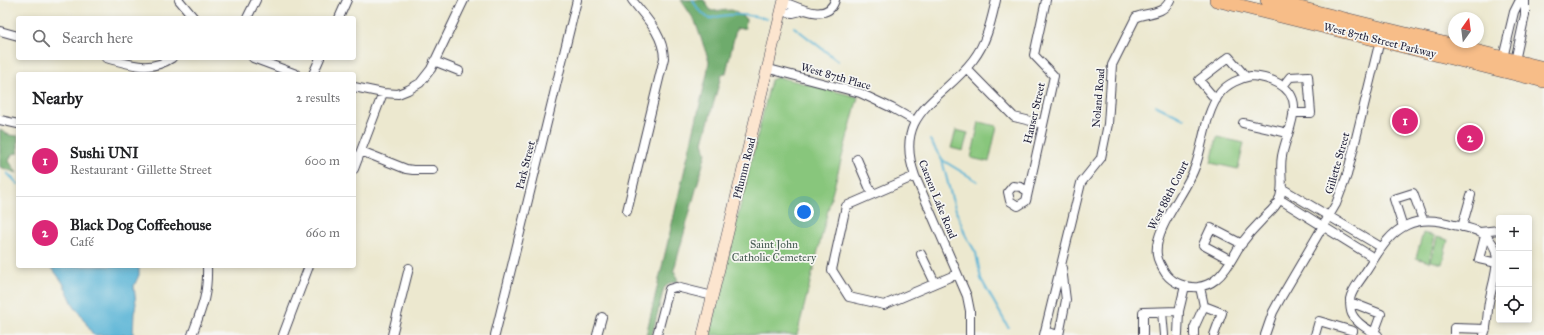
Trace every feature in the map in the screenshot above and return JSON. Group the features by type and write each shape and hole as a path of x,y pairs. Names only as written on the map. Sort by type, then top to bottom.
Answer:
{"main road":[{"name":"West 87th Street Parkway","path":"1220,0 1381,35 1509,59 1544,68"},
{"path":"1237,0 1281,11 1291,3"},
{"name":"West 87th Street Parkway","path":"1266,0 1291,3 1381,35 1460,60 1544,81"},
{"name":"Pflumm Road","path":"703,335 769,69 783,5"},
{"path":"1460,60 1474,58 1498,64 1505,64 1509,59"}],"street":[{"path":"180,0 192,16"},
{"path":"248,16 256,0"},
{"path":"340,16 347,0"},
{"path":"356,87 383,93 398,94 420,83 428,75 464,0"},
{"name":"Park Street","path":"495,335 577,0"},
{"path":"627,211 664,58 664,48 659,35 632,0"},
{"path":"783,5 818,13 827,11 834,4 835,0"},
{"name":"Caenen Lake Road","path":"970,335 970,311 967,296 910,162 910,136 915,121 928,103 966,68 981,48 987,35 996,0"},
{"name":"Hauser Street","path":"1027,191 1054,76 1034,55 1046,0"},
{"name":"Noland Road","path":"1044,333 1081,183 1101,158 1108,124 1112,65 1136,17 1163,10 1168,6 1170,0"},
{"path":"1509,59 1514,12 1520,0"},
{"path":"1509,59 1525,15 1525,0"},
{"path":"0,31 16,35"},
{"name":"Gillette Street","path":"1265,335 1278,301 1329,216 1341,192 1347,175 1381,35"},
{"path":"1194,335 1194,328 1204,306 1200,287 1214,280 1224,271 1242,244 1260,221 1272,210 1279,199 1283,189 1281,166 1294,105 1283,86 1275,81 1257,76 1246,77 1229,57 1199,80 1216,100"},
{"path":"115,60 145,67 155,66 169,60"},
{"path":"258,60 291,72"},
{"path":"314,72 319,60"},
{"path":"434,61 459,71"},
{"path":"966,68 1014,117 1043,124"},
{"name":"West 87th Place","path":"769,69 860,93 915,121"},
{"path":"1283,86 1290,77 1308,76 1311,113 1293,113"},
{"name":"West 88th Court","path":"1200,287 1178,284 1169,277 1161,266 1157,254 1157,244 1166,221 1195,169 1208,116 1216,100 1227,86 1246,77"},
{"path":"356,164 383,93"},
{"path":"0,120 16,124"},
{"path":"1243,123 1288,134"},
{"path":"361,151 406,169 422,171 433,170"},
{"path":"857,159 872,194"},
{"path":"915,176 846,206 832,270 849,297 884,305 957,274"},
{"path":"1283,189 1381,247"},
{"path":"1403,227 1394,199 1414,193 1423,220"},
{"path":"1462,227 1471,195"},
{"path":"1279,199 1374,258"},
{"path":"1350,302 1381,314 1376,334 1361,324 1352,314 1350,302 1356,286 1381,247 1389,238 1403,227 1414,222 1423,220 1440,222 1483,234 1494,246 1496,254"},
{"path":"1231,260 1202,245 1211,228 1242,244"},
{"path":"1483,234 1496,231"},
{"path":"1483,234 1479,258 1496,261"},
{"path":"921,254 935,283"},
{"path":"1044,333 1059,335 1066,300 1061,263"},
{"path":"192,335 206,295 208,283 207,268"},
{"path":"283,335 308,268"},
{"path":"392,335 409,268"},
{"path":"1454,335 1454,328 1485,332 1496,270"},
{"path":"1178,335 1179,311 1185,286"},
{"path":"657,335 669,289 676,287 713,296"},
{"path":"1204,306 1222,313 1214,335"},
{"path":"1143,335 1143,312 1179,311"},
{"path":"1162,312 1164,335"},
{"path":"597,335 602,317"},
{"path":"1315,335 1319,321 1353,333 1361,324"}],"green space":[{"path":"681,0 704,0 711,11 732,10 746,19 745,28 736,29 726,73 721,76 703,142 706,153 674,270 678,281 670,283 664,288 652,335 646,335 709,61 695,21"},
{"name":"Saint John Catholic Cemetery","path":"778,77 858,97 797,335 709,335 771,80"},
{"path":"979,122 997,126 989,162 971,158"},
{"path":"0,130 9,135 16,136 16,153 12,154 9,161 16,173 0,167"},
{"path":"956,130 968,133 963,151 951,148"},
{"path":"1217,137 1244,143 1238,169 1211,163"},
{"path":"1423,233 1435,236 1429,262 1416,258"},
{"path":"1437,237 1448,240 1442,264 1431,261"}],"water":[{"path":"52,268 139,268 139,275 134,286 136,304 133,335 94,335 75,308 63,283"}],"waterway":[{"path":"693,0 698,9 709,19 738,15 767,19"},
{"path":"794,27 838,61"},
{"path":"1155,105 1184,119"},
{"path":"930,140 942,160 952,199 965,234 976,253 981,279 1008,327"},
{"path":"942,160 977,181"},
{"path":"7,173 16,182"}],"place":[{"name":"Sushi UNI","path":"1405,121"},
{"name":"Black Dog Coffeehouse","path":"1470,138"}]}
